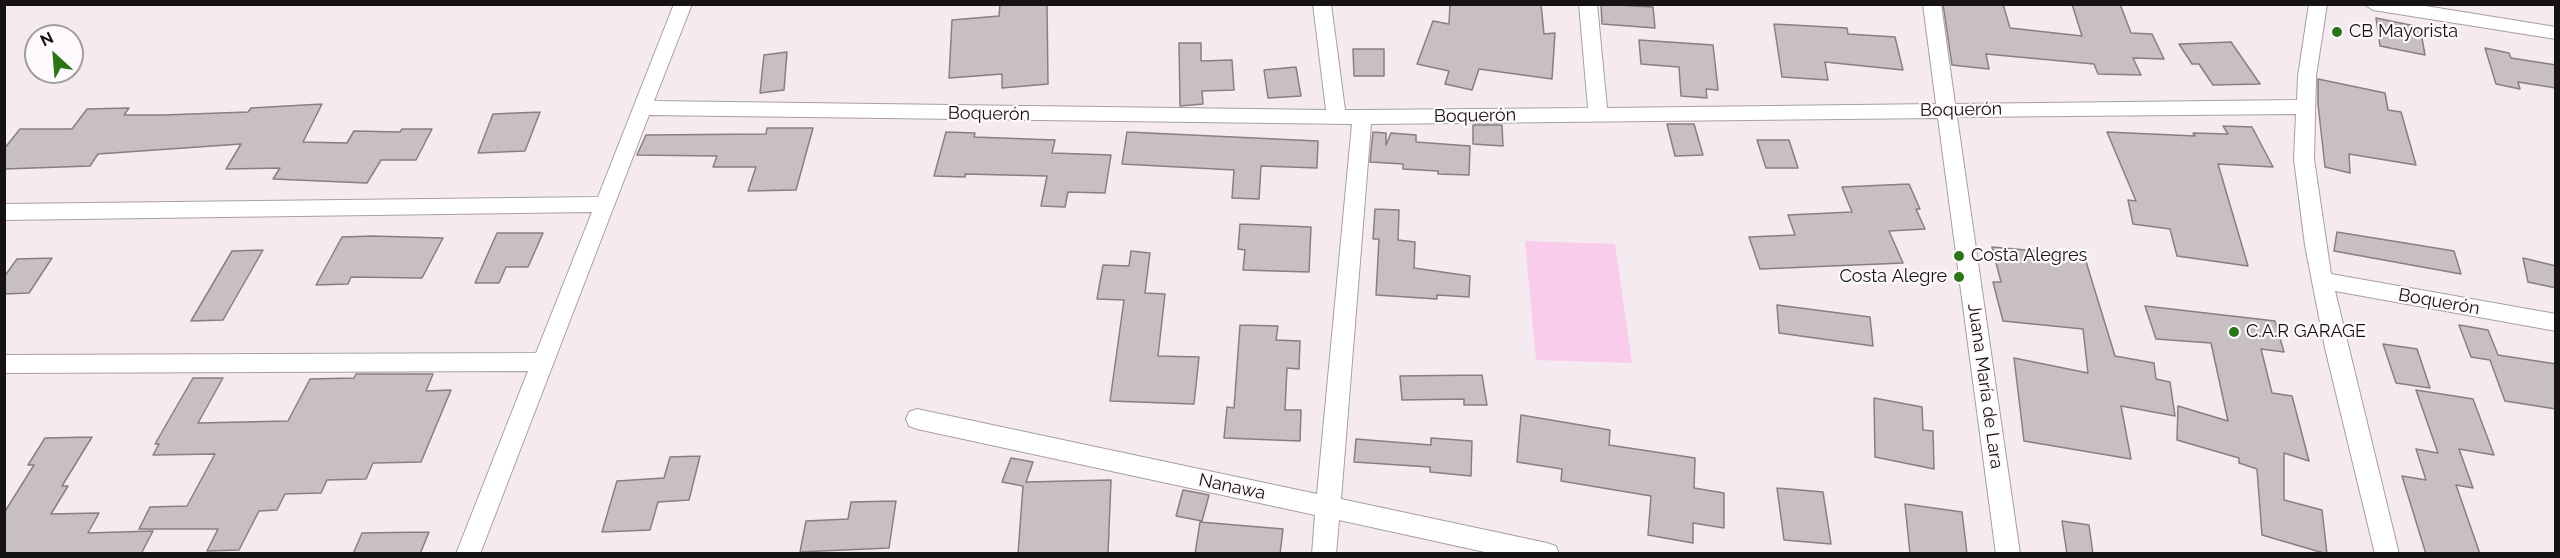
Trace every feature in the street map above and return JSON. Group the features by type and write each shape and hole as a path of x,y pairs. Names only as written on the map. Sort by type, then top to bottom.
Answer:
{"street":[{"path":"468,554 684,4"},
{"path":"1322,4 1336,117"},
{"path":"1588,4 1598,114"},
{"name":"Juana María de Lara","path":"1932,4 2008,554"},
{"path":"2318,4 2307,76 2304,159 2322,280 2387,554"},
{"path":"2373,4 2556,33"},
{"name":"Boquerón","path":"644,108 1362,117 2306,107"},
{"path":"1324,554 1362,117"},
{"path":"4,212 606,204"},
{"name":"Boquerón","path":"2322,280 2556,323"},
{"path":"4,364 544,362"},
{"name":"Nanawa","path":"916,419 1547,554"}],"shaded area":[{"path":"1525,241 1615,244 1632,363 1536,360"}],"building":[{"path":"1000,4 1047,4 1048,84 1002,88 1002,74 949,78 952,20 999,16"},
{"path":"1450,4 1541,4 1544,34 1555,33 1552,79 1479,69 1472,90 1445,84 1449,71 1417,64 1433,21 1449,24"},
{"path":"1601,4 1653,7 1655,28 1602,24"},
{"path":"1943,4 2003,4 2010,28 2082,36 2072,4 2120,4 2131,33 2152,34 2164,59 2133,58 2141,75 2098,74 2094,64 1986,54 1989,69 1952,65"},
{"path":"2376,18 2420,27 2425,55 2380,46"},
{"path":"1774,24 1847,28 1848,34 1895,37 1903,70 1825,62 1828,80 1782,77"},
{"path":"1639,40 1713,45 1718,90 1706,89 1707,98 1681,96 1679,67 1641,64"},
{"path":"2231,42 2260,84 2213,85 2199,64 2192,64 2179,44"},
{"path":"1179,43 1201,43 1201,61 1232,60 1234,90 1202,91 1203,104 1180,106"},
{"path":"2485,48 2509,53 2511,58 2556,65 2556,88 2518,82 2520,89 2496,84"},
{"path":"1353,49 1384,49 1384,76 1354,76"},
{"path":"787,52 784,90 760,93 764,55"},
{"path":"1296,67 1301,96 1268,98 1264,70"},
{"path":"2318,79 2385,93 2388,110 2401,112 2416,165 2349,154 2350,173 2325,167 2318,104"},
{"path":"322,104 303,142 347,143 354,131 400,132 402,129 432,129 416,160 381,160 367,183 273,179 280,168 226,169 241,144 98,154 90,166 4,169 4,149 20,129 72,129 87,109 129,108 124,115 164,115 248,112 251,108"},
{"path":"540,112 525,151 478,153 493,114"},
{"path":"1667,124 1694,124 1703,155 1675,156"},
{"path":"1473,125 1502,125 1503,146 1473,144"},
{"path":"2223,126 2252,127 2273,167 2218,164 2248,266 2177,256 2170,229 2133,224 2128,200 2136,201 2107,132 2195,136 2193,133 2228,134"},
{"path":"767,128 813,128 796,190 748,191 756,167 713,167 717,156 637,155 646,135 766,134"},
{"path":"946,132 975,133 974,137 1055,140 1052,153 1111,155 1105,193 1068,192 1065,207 1041,206 1047,176 965,174 965,177 934,176"},
{"path":"1127,132 1318,141 1317,168 1261,166 1259,199 1232,198 1234,170 1122,164"},
{"path":"1373,132 1386,133 1386,145 1391,133 1416,135 1416,142 1470,146 1469,175 1438,174 1438,171 1403,169 1403,164 1370,162"},
{"path":"1757,140 1789,140 1798,168 1766,168"},
{"path":"1909,184 1920,209 1916,209 1925,229 1889,231 1903,263 1760,269 1749,237 1795,235 1788,215 1852,212 1842,187"},
{"path":"1375,209 1399,210 1398,240 1415,242 1414,268 1470,276 1469,297 1437,295 1437,299 1376,295 1379,239 1373,239"},
{"path":"1240,224 1311,227 1309,272 1243,270 1245,250 1238,249"},
{"path":"2337,232 2454,251 2461,274 2334,251"},
{"path":"497,233 543,233 528,267 506,267 499,283 475,283"},
{"path":"342,237 443,238 422,278 351,277 348,284 316,285"},
{"path":"1992,247 2084,255 2115,356 2154,363 2156,379 2170,382 2175,416 2121,406 2131,459 2024,441 2014,358 2088,373 2083,329 2003,321 1993,282 2001,282"},
{"path":"263,250 223,320 191,321 232,251"},
{"path":"1131,251 1150,253 1145,293 1165,294 1158,356 1199,357 1194,404 1110,401 1124,300 1097,299 1103,265 1129,266"},
{"path":"52,258 29,293 4,294 4,277 17,259"},
{"path":"2523,258 2556,266 2556,288 2528,282"},
{"path":"1777,305 1870,317 1873,346 1779,333"},
{"path":"2145,306 2275,321 2284,352 2261,349 2272,393 2292,396 2309,461 2284,453 2284,500 2322,510 2327,554 2262,535 2257,469 2239,463 2239,458 2177,440 2178,406 2228,421 2211,343 2156,339"},
{"path":"1240,325 1278,326 1276,340 1300,341 1299,369 1287,368 1285,410 1301,410 1300,441 1224,438 1227,407 1234,408"},
{"path":"2459,325 2488,330 2498,355 2556,364 2556,409 2505,401 2490,360 2471,357"},
{"path":"2383,344 2417,349 2430,388 2396,383"},
{"path":"356,374 433,374 426,391 451,390 421,462 373,463 366,479 327,480 321,493 285,494 277,510 259,511 239,550 207,551 218,529 139,529 150,507 187,506 215,454 153,455 159,444 155,444 193,378 223,378 198,423 288,421 310,379 354,378"},
{"path":"1482,375 1487,405 1464,405 1464,399 1402,400 1400,376"},
{"path":"2416,390 2473,399 2494,455 2459,449 2473,488 2456,485 2480,554 2426,554 2402,476 2426,480 2416,449 2438,453"},
{"path":"1874,398 1922,407 1923,430 1933,431 1934,469 1875,457"},
{"path":"1521,415 1610,430 1609,445 1695,458 1694,488 1724,493 1724,528 1693,523 1693,543 1648,535 1651,496 1561,481 1562,469 1517,462"},
{"path":"92,437 62,486 68,486 51,514 99,513 88,533 153,531 141,554 4,554 4,513 34,465 28,465 45,438"},
{"path":"1431,438 1472,441 1471,476 1430,472 1430,467 1354,462 1356,439 1431,445"},
{"path":"700,456 689,500 658,502 650,530 602,532 617,481 664,478 670,457"},
{"path":"1011,458 1033,462 1026,482 1111,480 1108,554 1018,554 1023,486 1002,482"},
{"path":"1777,488 1823,492 1831,544 1784,540"},
{"path":"1183,490 1209,495 1202,521 1176,516"},
{"path":"896,501 889,548 800,552 806,521 848,519 851,502"},
{"path":"1905,504 1962,512 1967,554 1910,554"},
{"path":"2062,521 2089,525 2093,554 2067,554"},
{"path":"1200,522 1283,529 1280,554 1195,554"},
{"path":"429,532 420,554 353,554 362,533"}],"place":[{"name":"CB Mayorista","path":"2337,32"},
{"name":"Costa Alegres","path":"1959,256"},
{"name":"Costa Alegre","path":"1959,277"},
{"name":"C.A.R GARAGE","path":"2234,332"}]}
